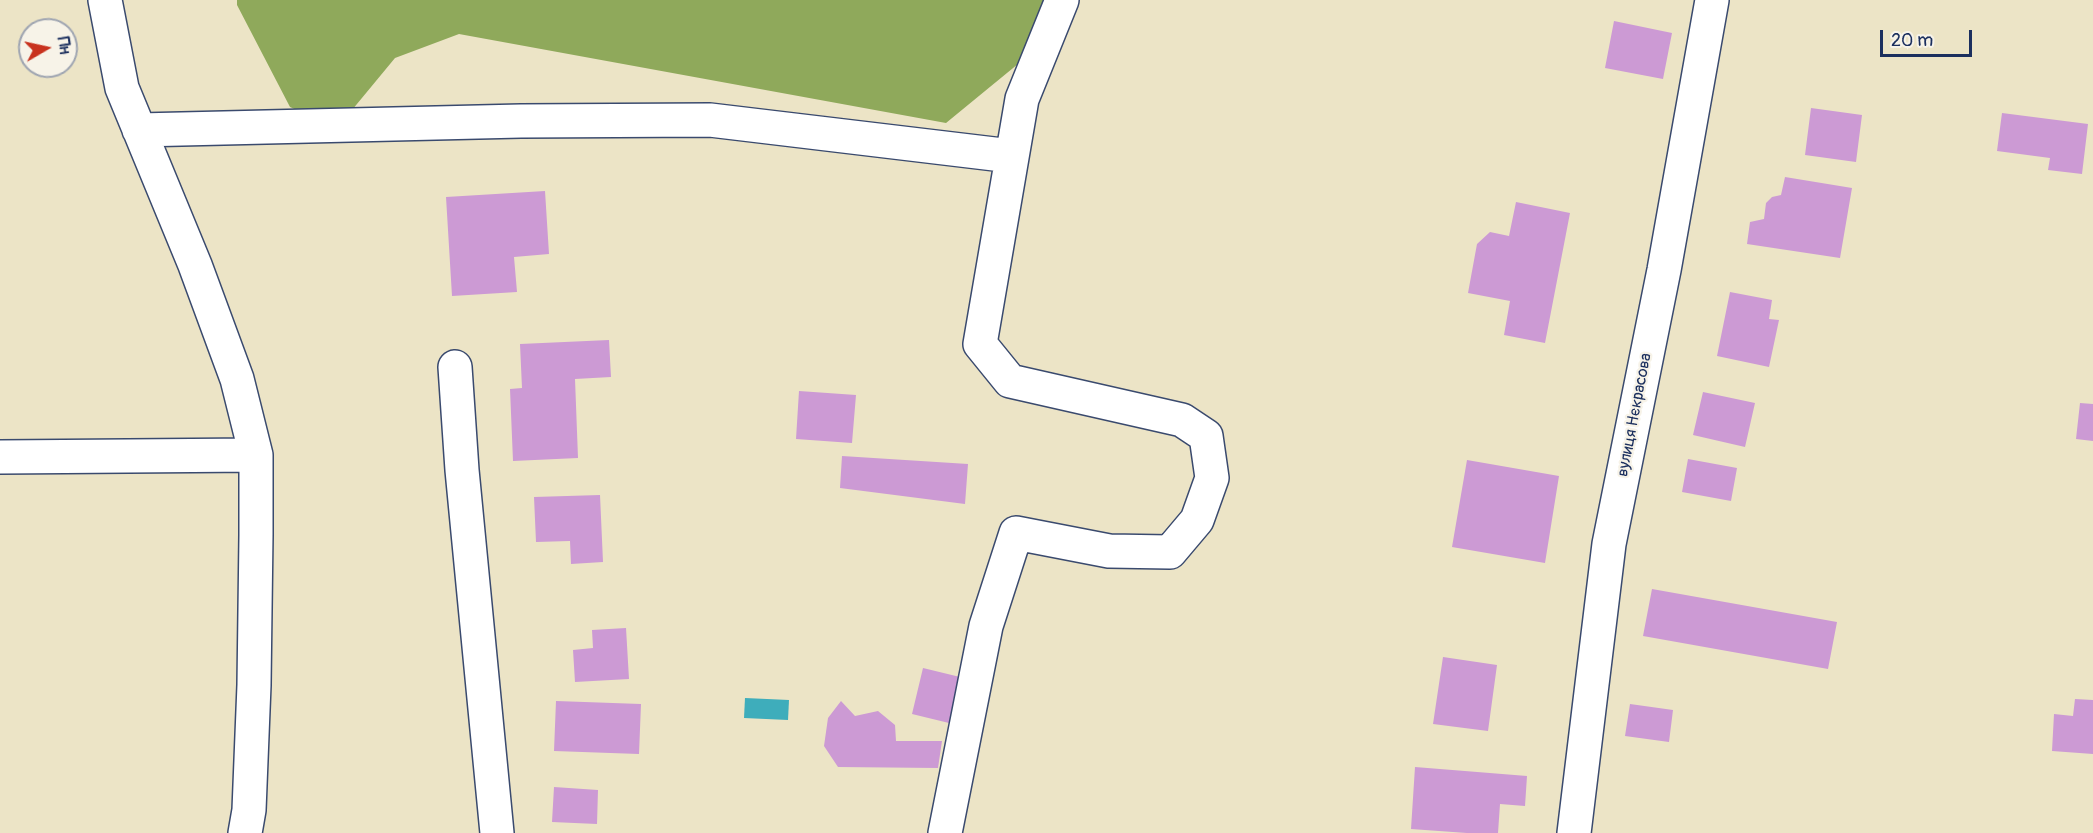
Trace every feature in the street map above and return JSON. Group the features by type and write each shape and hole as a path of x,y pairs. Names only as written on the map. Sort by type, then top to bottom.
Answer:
{"street":[{"path":"105,0 122,88 195,265 237,378 255,455 254,685 249,810 245,833"},
{"path":"945,833 986,626 1016,533 1109,551 1170,552 1197,520 1212,478 1206,436 1182,420 1010,381 980,344 1022,99 1062,0"},
{"name":"вулиця Нєкрасова","path":"1574,833 1609,544 1664,270 1712,0"},
{"path":"139,130 510,121 710,120 1011,156"},
{"path":"455,367 462,470 497,833"},
{"path":"0,457 255,455"}],"green space":[{"path":"237,0 1058,0 1046,41 946,123 459,34 395,58 352,110 321,121 290,107 237,5"}],"water":[{"path":"745,698 789,700 788,720 744,718"}],"building":[{"path":"1614,21 1672,33 1663,79 1605,68"},
{"path":"1811,108 1862,115 1856,162 1805,155"},
{"path":"2002,113 2088,124 2082,174 2048,170 2050,158 1997,151"},
{"path":"1785,177 1852,188 1840,258 1747,244 1750,222 1764,219 1766,203 1772,197 1781,195"},
{"path":"545,191 549,254 514,257 517,292 452,296 446,197"},
{"path":"1516,202 1570,213 1545,343 1504,335 1510,301 1468,293 1477,244 1490,232 1509,236"},
{"path":"1730,292 1772,300 1769,319 1779,320 1769,367 1717,356"},
{"path":"609,340 611,377 575,379 578,458 513,461 510,389 522,388 520,344"},
{"path":"799,391 856,395 852,443 796,439"},
{"path":"1703,392 1755,403 1745,447 1693,435"},
{"path":"2080,403 2093,404 2093,441 2076,439"},
{"path":"842,456 968,464 965,504 840,488"},
{"path":"1688,459 1737,468 1731,501 1682,492"},
{"path":"1467,460 1559,476 1545,563 1452,547"},
{"path":"600,495 603,562 571,564 570,541 536,542 534,497"},
{"path":"1652,589 1837,622 1828,669 1643,636"},
{"path":"626,628 629,679 575,682 573,650 593,648 592,630"},
{"path":"1443,657 1497,665 1488,731 1433,724"},
{"path":"923,668 960,677 949,723 912,714"},
{"path":"2075,699 2093,700 2093,754 2052,751 2054,714 2073,716"},
{"path":"556,701 641,704 639,754 554,751"},
{"path":"841,701 855,716 878,711 895,725 896,741 942,741 938,768 838,767 824,746 828,718"},
{"path":"1630,704 1673,710 1669,742 1625,736"},
{"path":"1415,767 1527,776 1525,806 1500,804 1498,833 1411,829"},
{"path":"554,787 598,790 597,824 552,822"}]}
